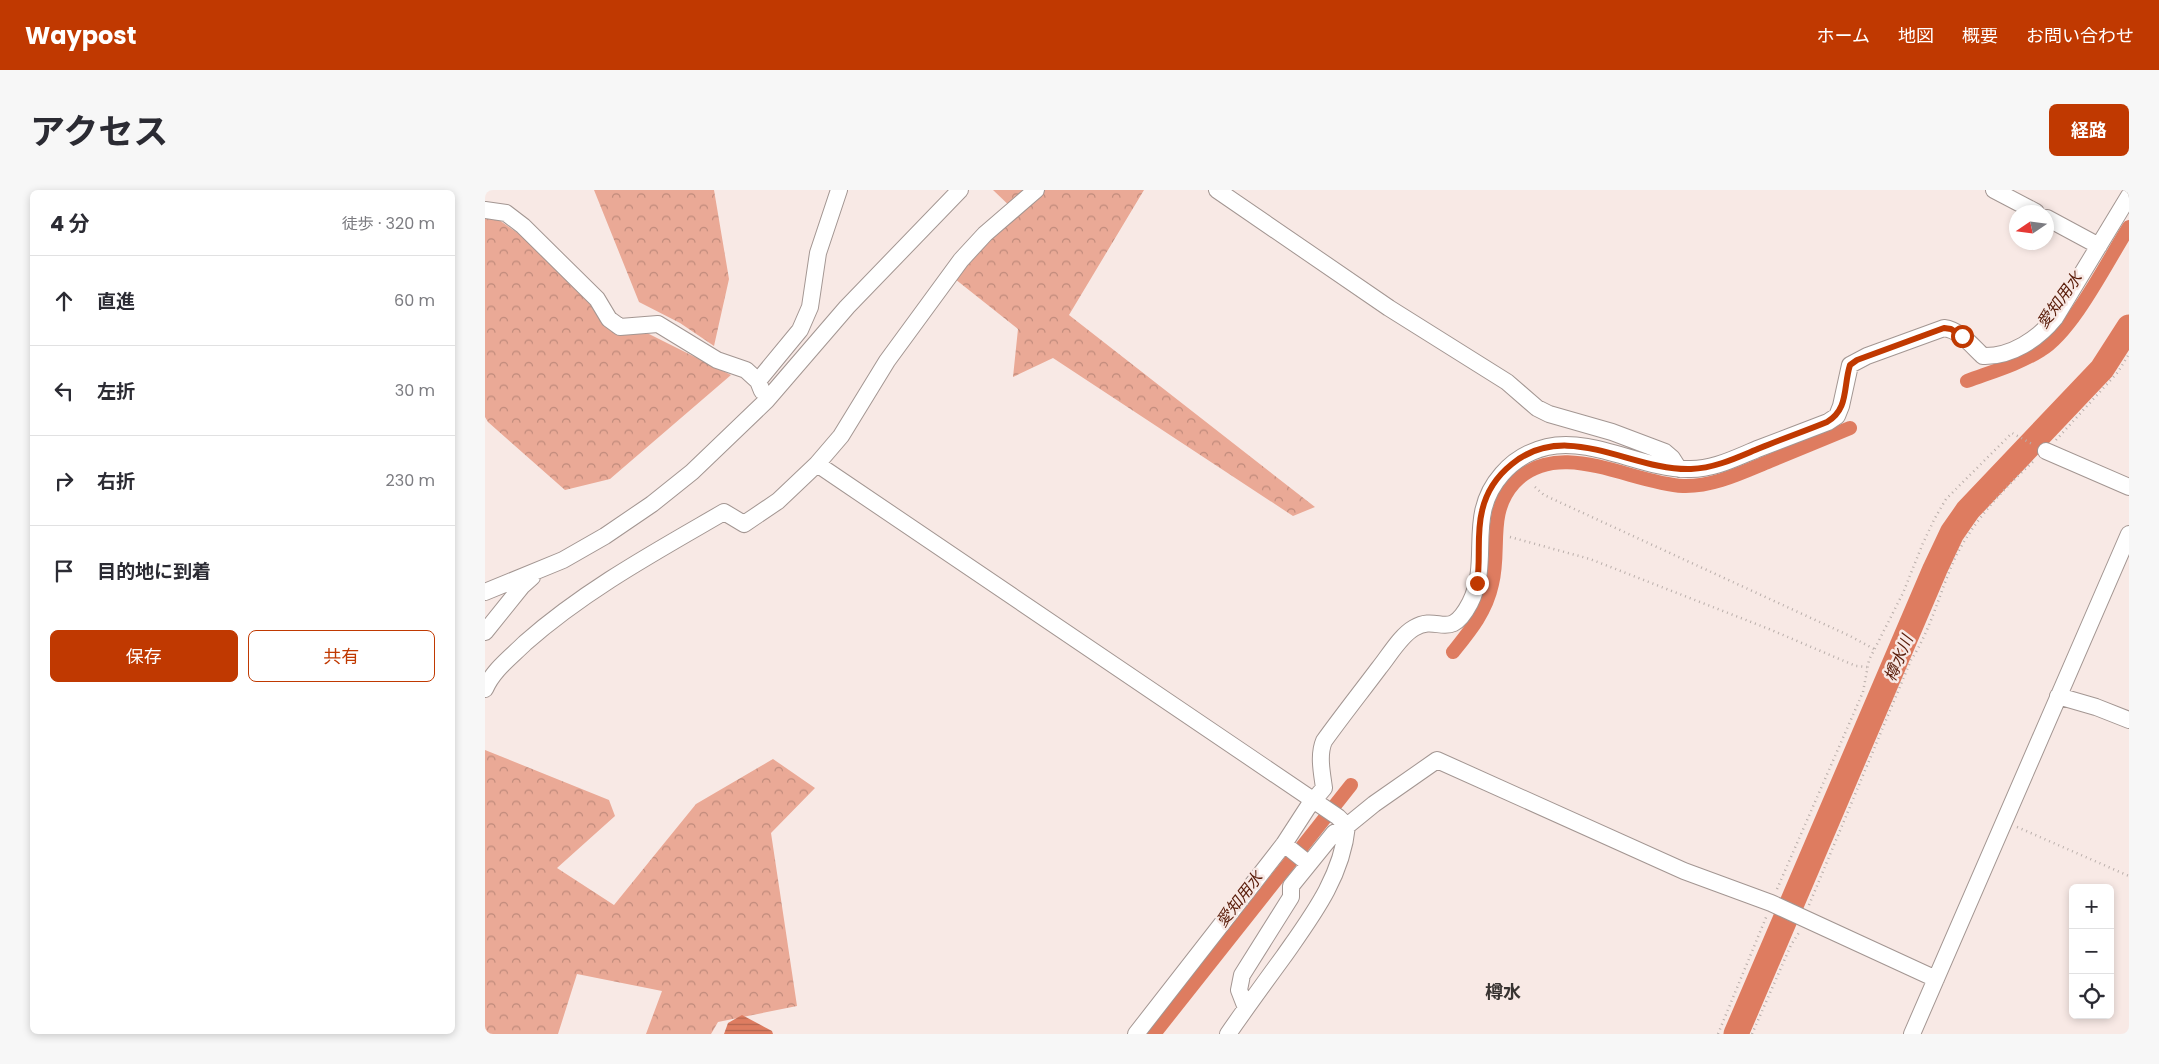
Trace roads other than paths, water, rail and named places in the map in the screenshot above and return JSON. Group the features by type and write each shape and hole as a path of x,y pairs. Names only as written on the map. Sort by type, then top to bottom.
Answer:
{"street":[{"path":"758,382 799,330 810,307 818,253 839,190"},
{"path":"485,592 563,560 605,536 652,504 691,472 766,401 847,307 959,190"},
{"path":"485,689 502,664 555,616 590,591 724,512 744,524 778,501 817,464 841,436 887,361 961,260 985,234 1036,190"},
{"path":"1217,190 1389,308 1507,382 1537,408 1549,414 1612,432 1665,452 1672,458 1679,469"},
{"path":"1994,190 2023,205"},
{"path":"1136,1034 1315,802 1323,788 1321,748 1324,741 1402,639 1414,628 1425,624 1451,626 1463,614 1477,583 1482,511 1487,495 1506,469 1530,453 1546,447 1563,445 1582,446 1655,465 1679,469 1712,467 1827,422 1837,416 1850,365 1867,356 1944,328 1951,329 1962,336 1983,356 2003,354 2025,345 2047,329 2055,318 2129,196"},
{"path":"485,210 506,214 523,226 597,299 609,319 620,328 658,324 717,360 746,370 758,382 766,401"},
{"path":"2054,222 2099,246"},
{"path":"2046,451 2129,487"},
{"path":"817,464 1343,822 1346,841 1339,864 1320,904 1228,1034"},
{"path":"1912,1034 2129,534"},
{"path":"485,632 522,586 539,571"},
{"path":"2058,696 2129,720"},
{"path":"1246,1008 1239,990 1242,975 1291,897 1291,886 1343,822 1374,804 1437,760 1684,870 1771,903 1936,979"},
{"path":"1284,844 1309,864"}],"waterway":[{"name":"愛知用水","path":"1967,381 2024,359 2053,341 2089,294 2129,227"},
{"name":"樽水川","path":"1736,1034 1952,533 1968,510 2102,369 2129,327"},
{"name":"愛知用水","path":"1453,652 1477,621 1489,594 1494,571 1496,532 1500,507 1514,483 1532,470 1552,463 1573,463 1595,466 1662,483 1694,486 1739,474 1850,428"},
{"name":"愛知用水","path":"1154,1034 1351,785"}],"district":[{"name":"樽水","path":"1503,992"}]}
